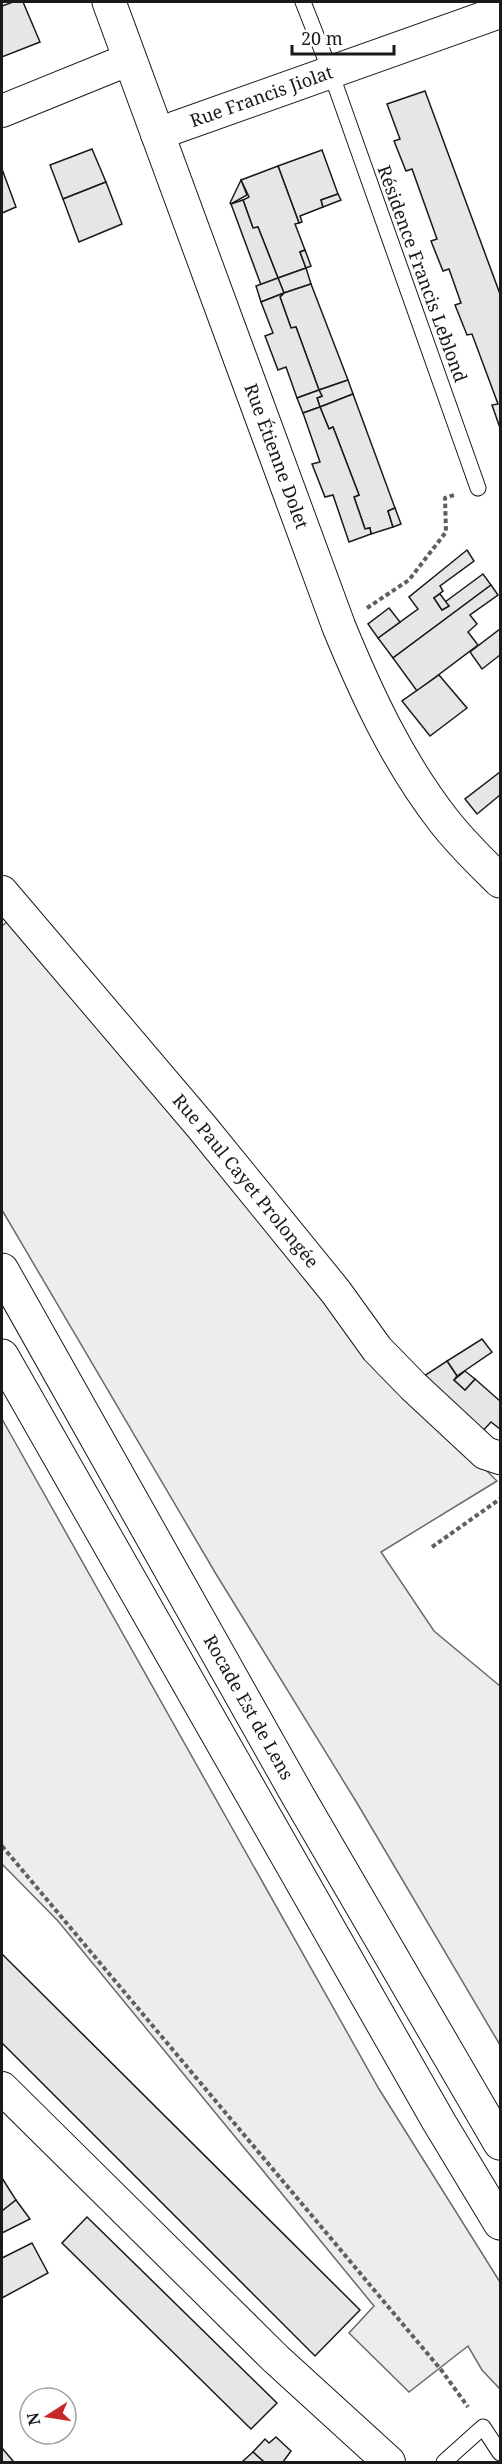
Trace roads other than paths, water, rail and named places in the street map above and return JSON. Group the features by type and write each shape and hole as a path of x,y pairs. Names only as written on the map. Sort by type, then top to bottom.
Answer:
{"main road":[{"name":"Rue Étienne Dolet","path":"109,2 339,627 380,722 415,781 444,822 501,881"},
{"name":"Rocade Est de Lens","path":"2,1270 298,1796 501,2143"},
{"path":"2,1356 439,2122 501,2223"}],"street":[{"name":"Rue Francis Jiolat","path":"158,134 501,12"},
{"path":"2,111 130,58"},
{"name":"Rue Paul Cayet Prolongée","path":"2,892 201,1126 336,1292 377,1350 412,1386 485,1453 501,1458"},
{"path":"2,2088 276,2359 389,2463"}],"lane":[{"name":"Résidence Francis Leblond","path":"303,2 331,73 478,488"},
{"path":"444,2463 483,2427 501,2453"}]}
